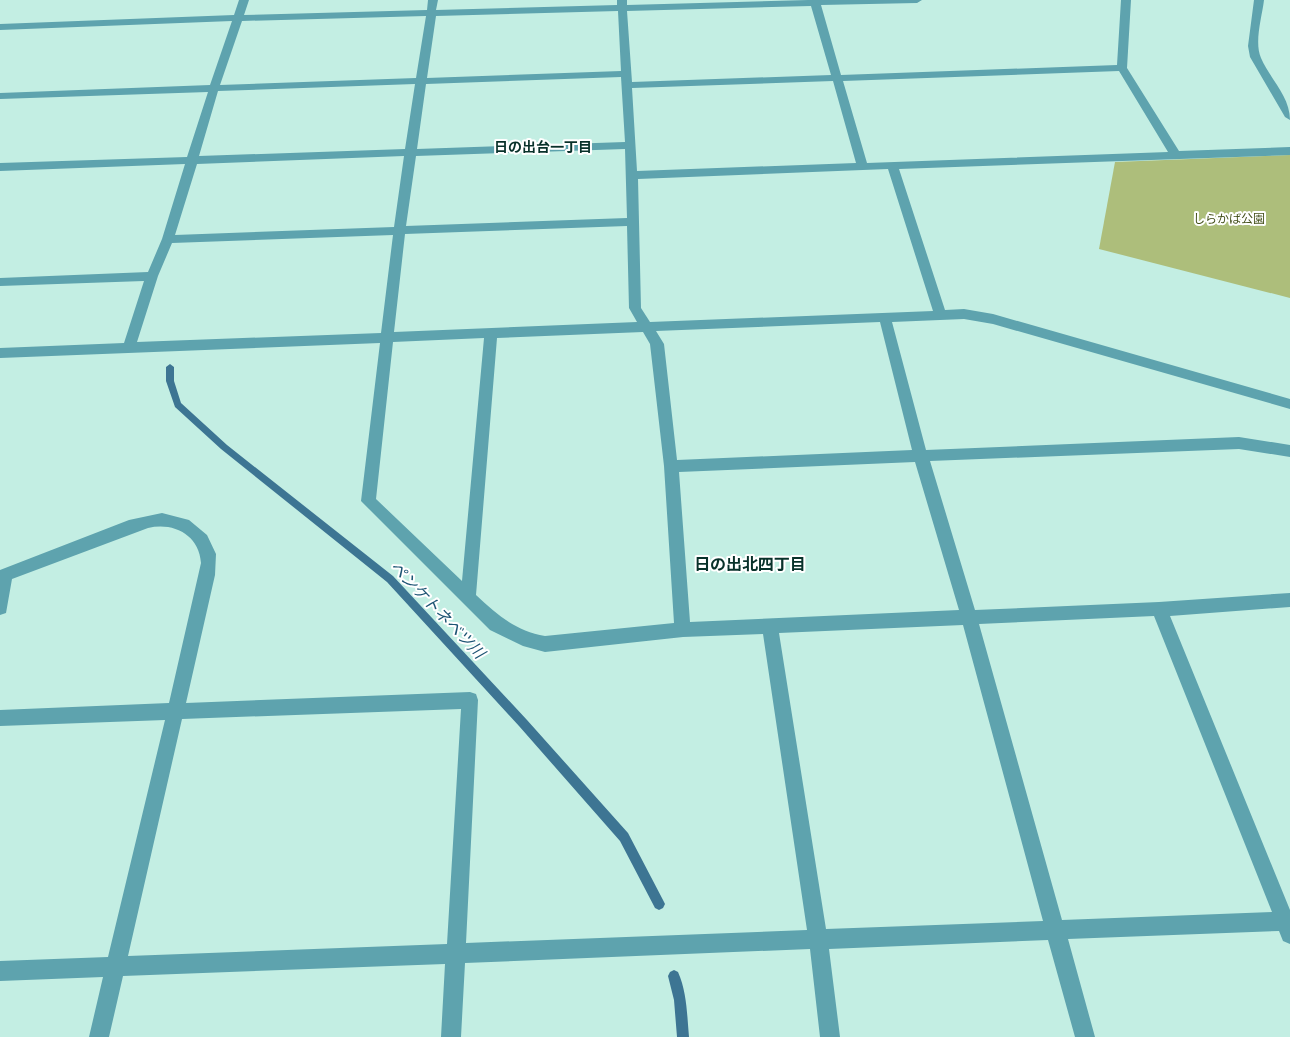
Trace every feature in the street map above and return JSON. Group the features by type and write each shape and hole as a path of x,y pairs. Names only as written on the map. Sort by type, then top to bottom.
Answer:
{"street":[{"path":"130,348 152,276 168,239 214,88 244,0"},
{"path":"0,27 238,18 432,6 917,0"},
{"path":"1126,0 1122,68 1176,155"},
{"path":"1259,0 1252,46 1255,57 1285,99 1290,117"},
{"path":"811,2 863,167"},
{"path":"622,4 632,175 635,308 657,344 671,466 683,630"},
{"path":"432,6 399,230 368,501 496,625 529,642 545,644 683,630 969,618 1290,600"},
{"path":"0,96 422,82 836,77 1122,68"},
{"path":"0,167 630,145"},
{"path":"632,175 893,167 1290,151"},
{"path":"893,167 940,314"},
{"path":"168,239 633,222"},
{"path":"0,282 152,276"},
{"path":"0,353 964,314 992,319 1290,404"},
{"path":"885,318 920,455 969,618 1085,1037"},
{"path":"468,599 491,334"},
{"path":"671,466 1239,443 1290,451"},
{"path":"0,608 3,577 129,527 151,521 166,520 187,526 204,541 209,562 98,1037"},
{"path":"0,971 115,965 1056,930 1288,925 1159,608"},
{"path":"770,627 818,939 830,1037"},
{"path":"0,718 470,700 454,953 451,1037"}],"green space":[{"name":"しらかば公園","path":"1290,155 1290,298 1099,249 1115,162"}],"waterway":[{"name":"ペンケトネベツ川","path":"170,367 170,381 178,405 224,447 390,579 523,723 624,837 659,904"},
{"name":"ペンケトネベツ川","path":"674,976 680,1000 683,1037"}],"district":[{"name":"日の出台一丁目","path":"543,147"},
{"name":"日の出北四丁目","path":"750,565"}]}
